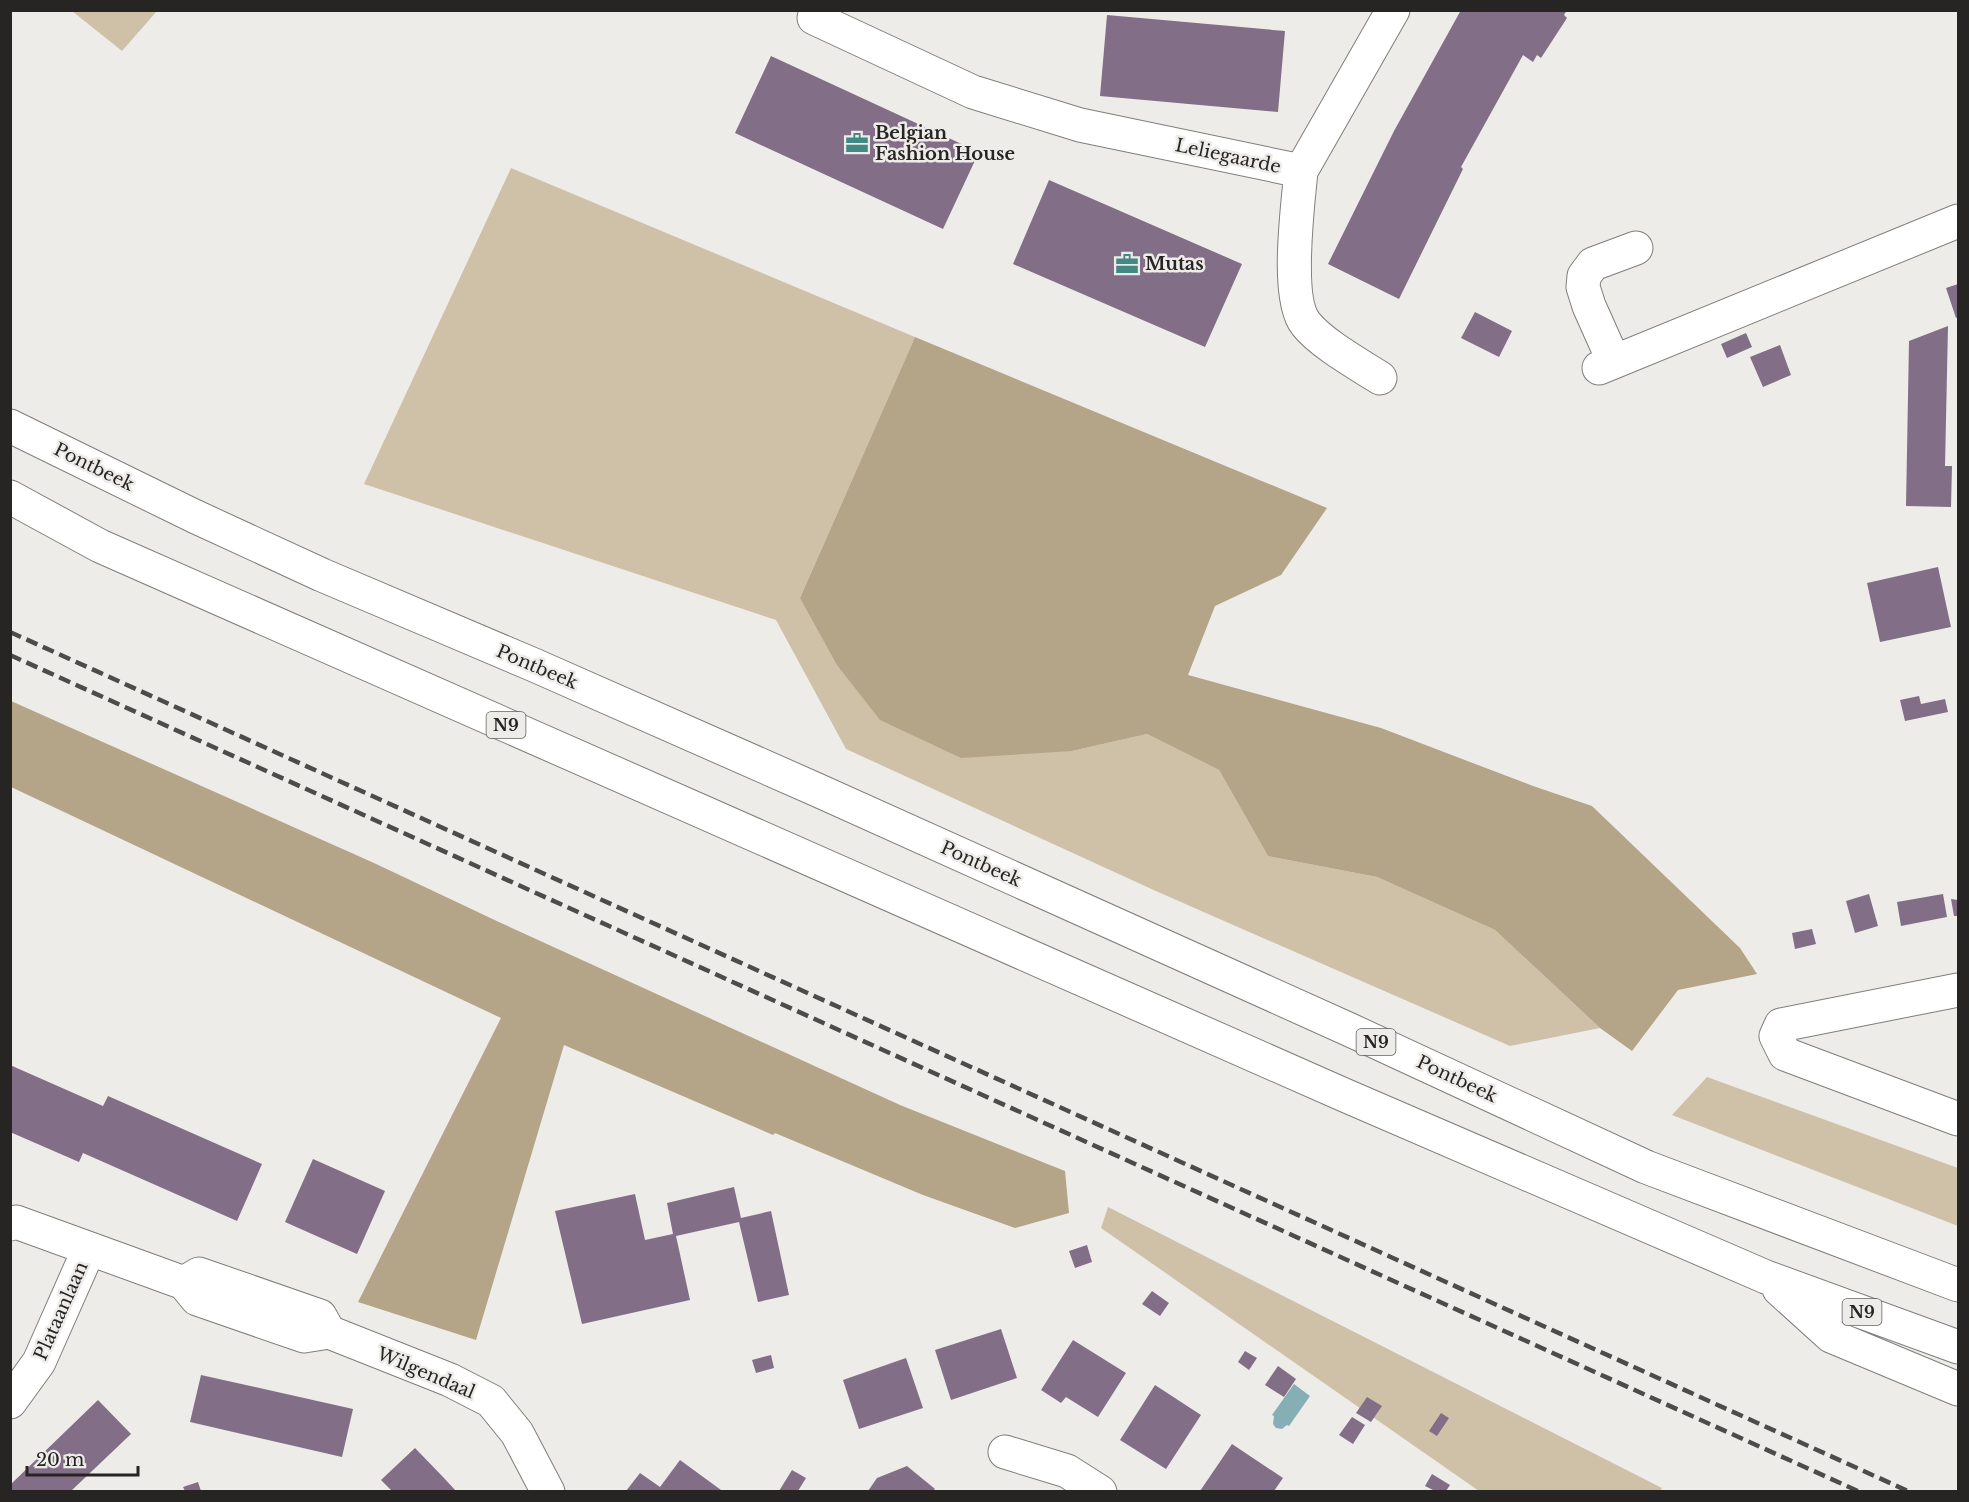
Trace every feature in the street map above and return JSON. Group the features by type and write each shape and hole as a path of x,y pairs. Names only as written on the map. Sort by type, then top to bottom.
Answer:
{"main road":[{"name":"Leliegaarde","path":"814,18 973,92 1080,125 1300,171 1393,10"},
{"path":"1300,171 1294,275 1297,301 1304,323 1321,338 1380,378"},
{"path":"1636,248 1593,264 1584,276 1583,287 1606,365 1959,221"},
{"name":"Pontbeek","path":"10,426 194,516 322,575 534,665 825,794 1348,1029 1646,1167 1953,1280"},
{"name":"N9","path":"10,497 100,546 1026,956 1766,1277 1959,1347"},
{"path":"1959,990 1781,1025 1776,1036 1785,1054 1959,1119"},
{"name":"Wilgendaal","path":"12,1218 184,1283 197,1299 304,1336 329,1332 450,1380 491,1401 516,1433 548,1491"},
{"name":"Plataanlaan","path":"10,1402 39,1362 89,1249"},
{"path":"1766,1277 1831,1336 1959,1389"},
{"path":"1005,1452 1067,1471 1100,1491"}],"shaded area":[{"path":"72,11 157,11 122,51"},
{"path":"511,168 915,337 800,598 1072,751 1147,734 1219,770 1268,856 1377,877 1495,930 1600,1028 1510,1046 1158,892 846,749 776,620 364,484"},
{"path":"915,337 1327,508 1281,575 1215,606 1188,675 1381,728 1592,806 1740,948 1757,974 1678,990 1632,1051 1600,1028 1495,930 1377,877 1268,856 1219,770 1147,734 1072,751 961,758 880,720 837,665 800,598"},
{"path":"11,701 374,863 900,1105 1065,1171 1069,1213 1015,1228 923,1195 775,1133 773,1135 564,1045 476,1340 358,1302 501,1018 11,787"},
{"path":"1707,1077 1958,1168 1958,1226 1672,1115"},
{"path":"1108,1207 1662,1488 1660,1492 1479,1491 1101,1228"}],"water":[{"path":"1294,1384 1310,1396 1289,1426 1282,1429 1276,1428 1272,1415"}],"building":[{"path":"1461,10 1567,10 1564,15 1567,18 1541,58 1537,55 1533,62 1523,55 1461,167 1463,169 1399,299 1328,264 1394,131"},
{"path":"1107,15 1285,31 1278,112 1100,96"},
{"name":"Belgian Fashion House","path":"771,56 979,152 943,229 735,133"},
{"name":"Mutas","path":"1049,180 1242,264 1205,347 1013,264"},
{"path":"1958,284 1958,317 1956,318 1946,288"},
{"path":"1475,312 1512,331 1499,357 1461,338"},
{"path":"1948,326 1945,466 1952,466 1951,507 1906,506 1909,341"},
{"path":"1746,333 1752,347 1727,358 1721,344"},
{"path":"1780,345 1791,375 1763,387 1750,357"},
{"path":"1938,567 1951,627 1880,642 1867,583"},
{"path":"1919,696 1921,704 1945,699 1948,712 1905,721 1900,700"},
{"path":"1869,894 1878,926 1855,933 1846,901"},
{"path":"1943,894 1947,917 1901,926 1897,902"},
{"path":"1951,899 1958,900 1958,916 1954,916"},
{"path":"1812,929 1816,944 1795,949 1792,933"},
{"path":"10,1065 103,1106 108,1096 262,1164 237,1221 83,1153 79,1162 10,1132"},
{"path":"313,1159 385,1191 357,1254 285,1222"},
{"path":"734,1187 741,1218 771,1211 789,1295 758,1302 739,1222 676,1236 690,1300 582,1324 555,1211 635,1194 645,1240 673,1234 667,1203"},
{"path":"1087,1245 1092,1262 1075,1268 1069,1251"},
{"path":"1152,1291 1169,1303 1160,1316 1142,1304"},
{"path":"1001,1329 1017,1378 951,1400 935,1350"},
{"path":"1073,1340 1126,1373 1098,1417 1066,1397 1061,1403 1041,1390"},
{"path":"1245,1351 1257,1358 1249,1370 1238,1362"},
{"path":"771,1355 774,1368 756,1373 752,1360"},
{"path":"906,1358 923,1408 859,1429 843,1380"},
{"path":"1278,1366 1296,1379 1284,1397 1265,1385"},
{"path":"201,1375 353,1409 342,1457 190,1422"},
{"path":"1155,1385 1201,1415 1166,1469 1120,1440"},
{"path":"1367,1397 1382,1406 1371,1422 1356,1413"},
{"path":"98,1400 131,1434 71,1491 10,1491 10,1485"},
{"path":"1441,1413 1449,1418 1437,1436 1429,1431"},
{"path":"1352,1417 1365,1425 1353,1444 1339,1435"},
{"path":"1232,1444 1283,1478 1274,1491 1200,1491"},
{"path":"415,1448 456,1491 392,1491 381,1480"},
{"path":"680,1460 721,1490 626,1491 640,1473 660,1487"},
{"path":"907,1466 935,1489 933,1491 868,1491 877,1478"},
{"path":"792,1470 806,1478 798,1491 779,1491"},
{"path":"1432,1474 1450,1485 1446,1491 1435,1491 1425,1486"},
{"path":"198,1482 201,1491 185,1491 183,1487"}],"railway":[{"path":"10,632 1910,1492"},
{"path":"10,655 1860,1492"}],"place":[{"name":"Belgian Fashion House","path":"857,143"},
{"name":"Mutas","path":"1127,264"}]}
